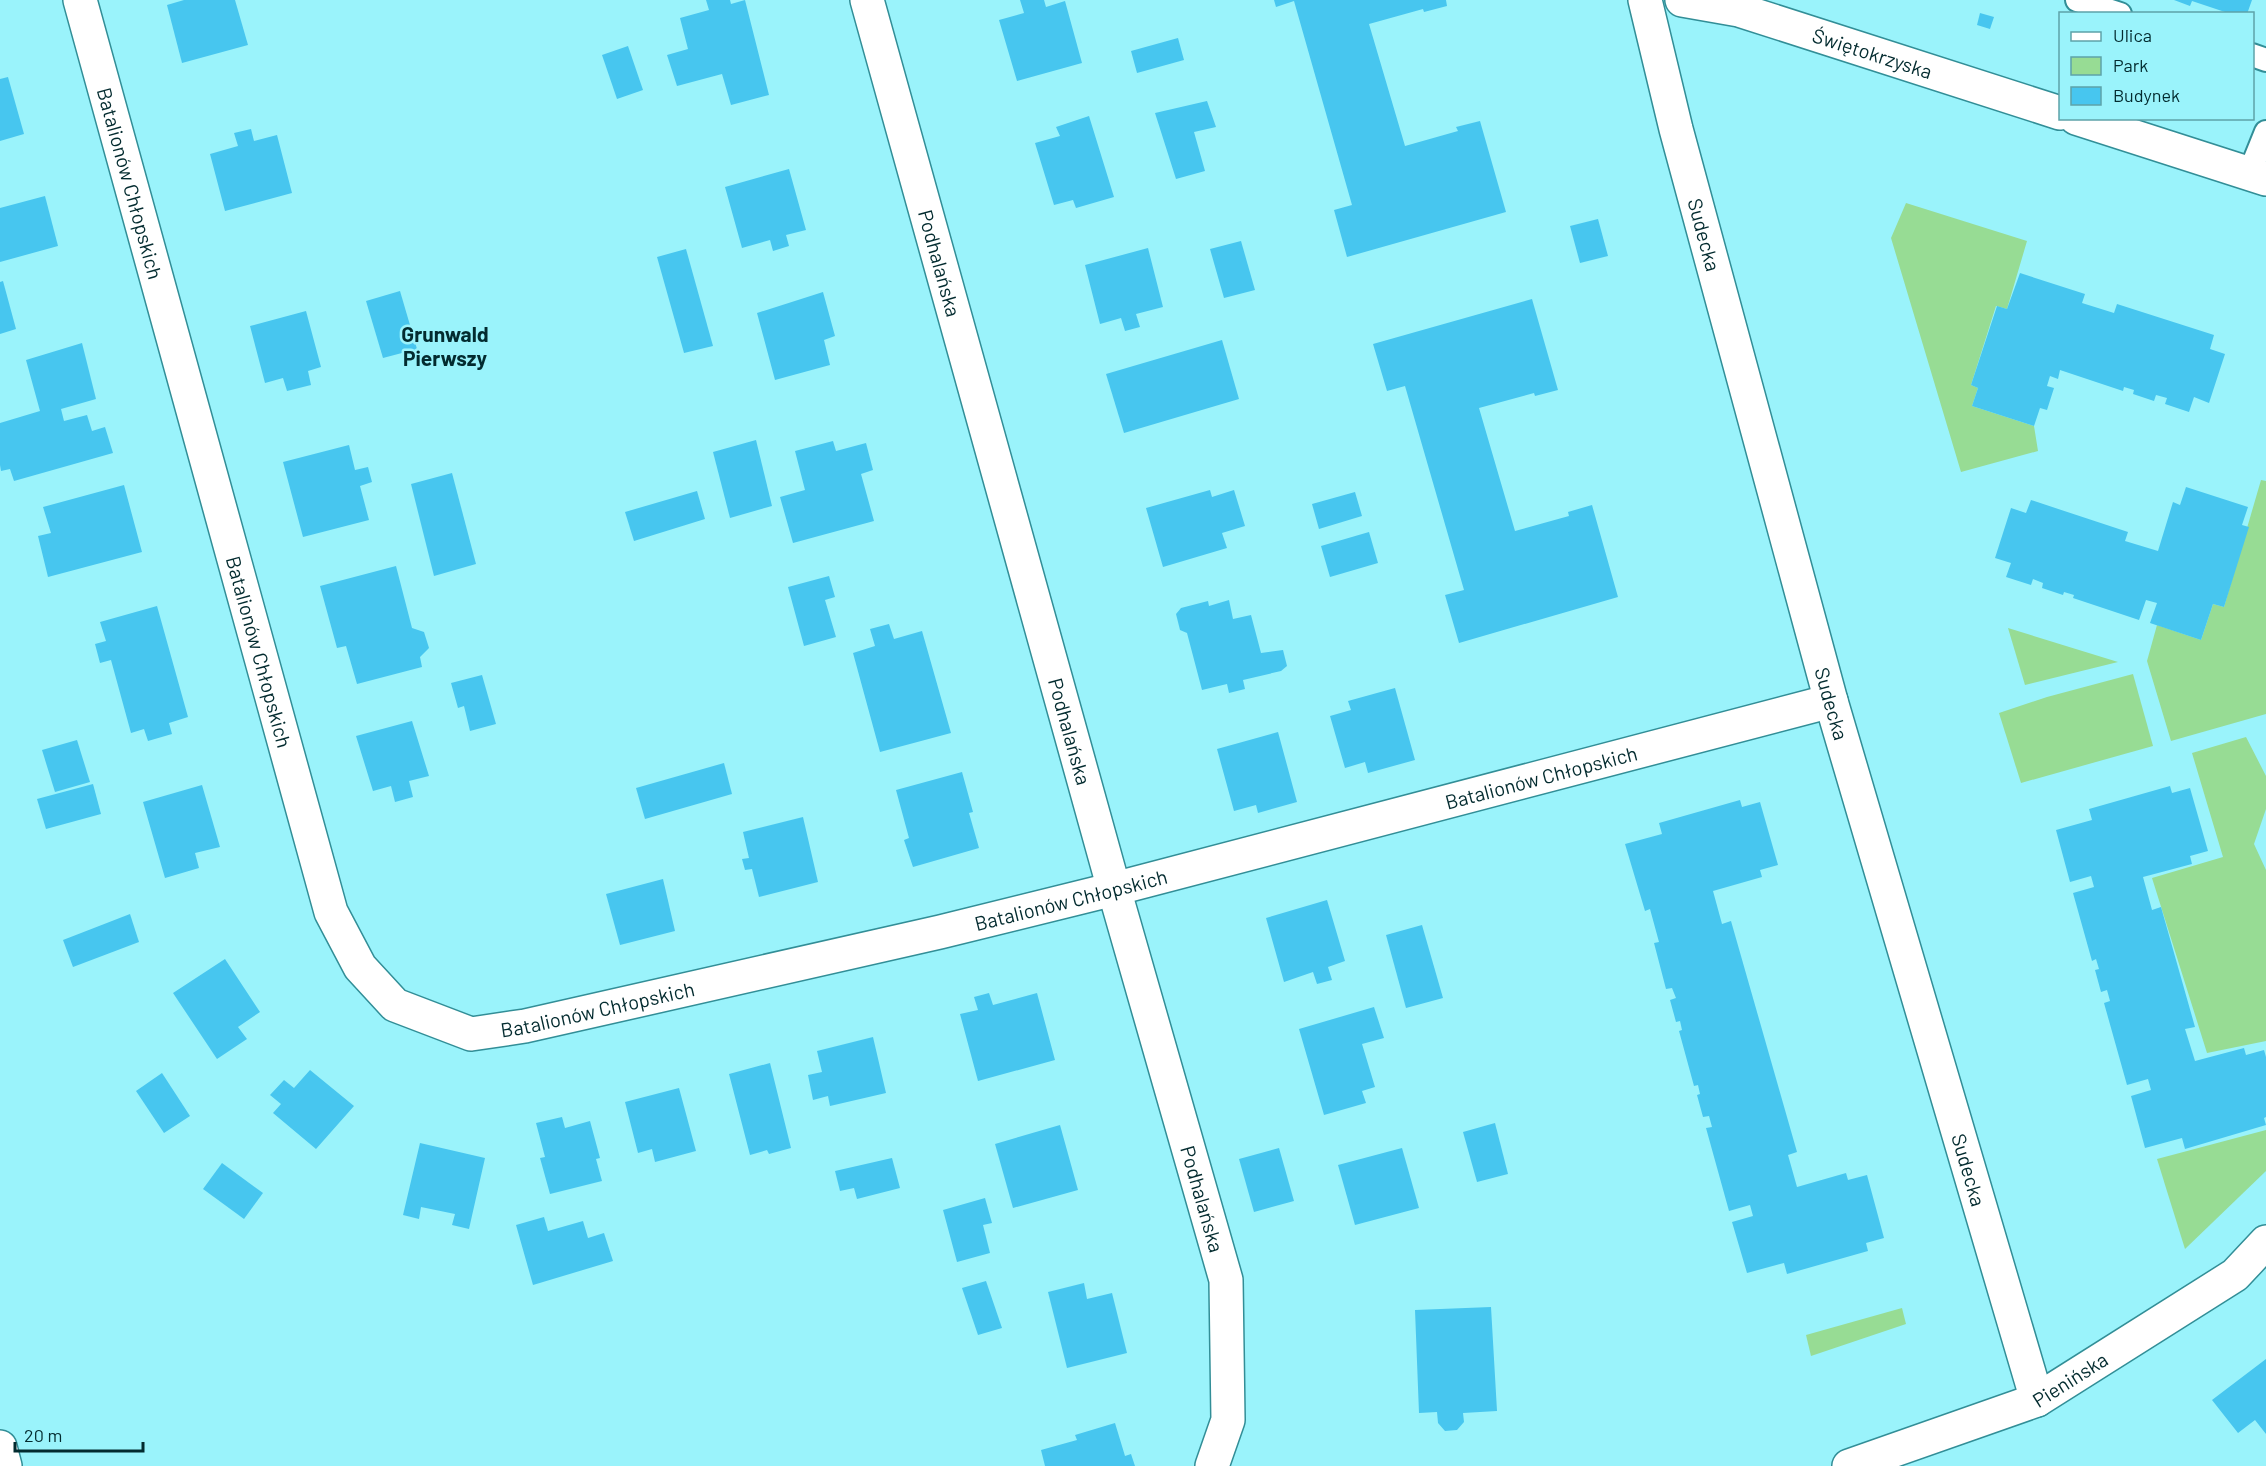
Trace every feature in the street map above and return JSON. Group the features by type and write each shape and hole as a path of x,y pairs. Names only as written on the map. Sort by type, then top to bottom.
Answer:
{"street":[{"name":"Batalionów Chłopskich","path":"80,0 331,912 360,967 394,1005 471,1034 525,1026 1114,889 1831,701"},
{"name":"Podhalańska","path":"867,0 1114,889 1226,1280 1228,1420 1212,1466"},
{"name":"Świętokrzyska","path":"1682,0 1739,10 2059,112"},
{"name":"Sudecka","path":"1653,2 1676,129 1831,701 2037,1400"},
{"path":"2082,120 2258,176"},
{"name":"Pienińska","path":"1849,1466 2037,1400 2235,1275 2266,1242"},
{"path":"0,1447 5,1466"}],"lane":[{"path":"2077,0 2114,12"},
{"path":"2258,176 2266,132"}],"green space":[{"path":"1906,203 2027,241 2007,309 1996,306 1971,385 1978,388 1972,406 2034,426 2038,451 1961,472 1891,238"},
{"path":"2261,480 2266,481 2266,714 2171,741 2147,661 2157,625 2201,640 2213,604 2224,607"},
{"path":"2008,628 2118,662 2025,685"},
{"path":"2133,674 2153,746 2021,783 1999,713 2047,697"},
{"path":"2246,737 2266,776 2266,809 2254,844 2266,870 2266,1041 2207,1053 2152,878 2223,857 2192,753"},
{"path":"2266,1130 2266,1171 2185,1249 2157,1159"},
{"path":"1902,1308 1906,1324 1811,1356 1806,1335"}],"building":[{"path":"184,0 235,0 248,45 182,63 167,5"},
{"path":"706,0 730,0 731,4 745,0 769,95 731,105 722,74 677,86 667,55 688,49 680,18 709,10"},
{"path":"1020,0 1044,0 1046,7 1065,1 1082,63 1017,81 999,20 1024,13"},
{"path":"1274,0 1446,0 1447,6 1424,12 1423,9 1369,24 1405,146 1458,131 1456,127 1480,121 1506,212 1347,257 1334,210 1352,205 1294,1 1276,7"},
{"path":"2174,0 2252,0 2248,12 2225,12 2192,1 2190,6"},
{"path":"1980,13 1994,17 1990,29 1977,25"},
{"path":"1178,38 1184,60 1137,73 1131,51"},
{"path":"628,46 643,90 617,99 602,55"},
{"path":"8,77 24,134 0,141 0,79"},
{"path":"1207,101 1216,127 1194,132 1205,171 1176,179 1155,113"},
{"path":"1089,116 1114,197 1076,208 1073,200 1054,205 1035,143 1060,136 1056,127"},
{"path":"251,129 254,141 277,135 292,193 225,211 210,154 238,146 234,133"},
{"path":"789,169 806,230 786,235 789,246 773,251 770,240 742,248 725,187"},
{"path":"45,196 58,246 0,262 0,208"},
{"path":"1598,219 1608,256 1580,263 1570,226"},
{"path":"1241,241 1255,290 1224,298 1210,249"},
{"path":"1148,248 1163,307 1136,314 1140,327 1125,331 1121,318 1100,324 1085,265"},
{"path":"686,249 713,346 684,353 657,257"},
{"path":"2020,273 2085,294 2082,303 2114,313 2117,304 2214,335 2210,349 2225,354 2209,403 2194,397 2189,412 2165,404 2167,398 2156,395 2154,401 2133,394 2134,390 2124,387 2123,391 2060,370 2058,379 2050,376 2047,386 2054,388 2047,410 2040,408 2034,426 1972,406 1978,388 1971,385 1997,306 2007,309"},
{"path":"3,281 16,329 0,334 0,282"},
{"path":"400,291 417,349 383,358 366,301"},
{"path":"823,292 835,336 824,340 830,365 775,380 757,313"},
{"path":"1532,299 1558,390 1535,396 1534,393 1479,408 1515,531 1569,516 1568,512 1592,505 1618,597 1459,643 1445,595 1464,590 1405,386 1387,391 1373,344"},
{"path":"306,311 321,367 308,371 311,385 287,391 283,378 265,383 250,326"},
{"path":"1222,340 1239,399 1124,433 1106,374"},
{"path":"82,343 96,399 61,409 64,421 87,415 92,431 105,427 113,453 14,481 10,469 1,471 0,423 40,411 26,360"},
{"path":"756,440 772,506 730,518 713,452"},
{"path":"833,441 836,451 866,443 873,470 861,474 874,521 793,543 780,497 805,490 795,451"},
{"path":"349,445 355,470 368,467 372,482 360,486 369,520 303,537 283,462"},
{"path":"452,473 476,564 434,576 411,484"},
{"path":"124,485 142,552 48,577 38,536 51,533 43,507"},
{"path":"2186,487 2248,507 2242,525 2249,527 2224,607 2213,604 2201,640 2150,623 2157,603 2146,600 2139,620 2073,598 2074,595 2064,592 2063,595 2042,588 2043,583 2033,579 2031,585 2006,577 2011,563 1995,558 2011,508 2026,513 2031,500 2128,532 2125,541 2158,551 2173,502 2180,505"},
{"path":"1210,490 1212,497 1234,490 1245,526 1222,533 1227,548 1163,567 1146,508"},
{"path":"697,491 705,519 634,541 625,512"},
{"path":"1355,492 1362,516 1319,529 1312,504"},
{"path":"1369,532 1378,563 1330,577 1321,546"},
{"path":"396,566 412,628 424,632 429,648 420,657 422,667 357,684 346,646 337,648 320,586"},
{"path":"829,576 835,597 825,600 836,637 804,646 788,587"},
{"path":"1229,600 1233,619 1251,615 1261,653 1283,650 1287,666 1281,671 1243,680 1245,689 1229,693 1227,684 1202,690 1187,633 1180,630 1176,614 1181,608 1208,601 1209,606"},
{"path":"157,606 188,717 169,723 172,734 148,741 144,729 131,733 111,660 100,663 95,644 106,641 100,622"},
{"path":"889,624 894,639 922,631 951,733 880,752 853,653 875,646 870,629"},
{"path":"482,675 496,724 470,731 464,706 458,708 451,683"},
{"path":"1395,688 1415,760 1368,773 1365,762 1345,768 1330,716 1351,710 1348,701"},
{"path":"412,721 429,776 409,781 413,797 395,802 391,786 373,791 356,736"},
{"path":"1278,732 1297,802 1258,813 1256,805 1234,811 1217,749"},
{"path":"77,740 90,782 55,792 42,750"},
{"path":"724,763 732,794 645,819 636,788"},
{"path":"962,772 973,812 969,813 979,848 913,867 904,840 909,838 896,790"},
{"path":"93,784 101,814 46,829 37,799"},
{"path":"202,785 220,847 195,853 199,868 165,878 143,802"},
{"path":"2170,786 2172,793 2190,788 2208,851 2190,856 2192,864 2143,877 2152,910 2161,907 2195,1027 2185,1029 2195,1061 2244,1048 2246,1055 2264,1050 2266,1057 2266,1117 2264,1118 2266,1125 2185,1149 2182,1138 2145,1148 2131,1096 2151,1090 2148,1079 2127,1085 2104,1003 2110,1001 2107,990 2101,992 2095,970 2099,969 2096,959 2092,961 2073,893 2094,887 2091,876 2070,882 2056,830 2092,820 2089,809"},
{"path":"1740,800 1742,807 1760,802 1778,865 1760,870 1762,877 1713,891 1722,924 1731,921 1797,1152 1788,1155 1797,1187 1846,1173 1848,1180 1867,1175 1884,1238 1866,1243 1868,1251 1787,1274 1784,1263 1747,1273 1732,1222 1753,1216 1750,1205 1729,1211 1706,1128 1712,1127 1709,1116 1703,1117 1697,1095 1700,1094 1698,1085 1694,1086 1679,1031 1682,1030 1680,1021 1676,1022 1670,1000 1676,998 1672,988 1666,989 1654,943 1659,942 1650,909 1645,911 1625,844 1662,834 1659,823"},
{"path":"803,817 818,882 759,897 752,869 745,870 742,859 749,858 743,832"},
{"path":"663,879 675,931 620,945 606,894"},
{"path":"1327,900 1345,961 1328,967 1332,980 1317,984 1313,972 1284,982 1266,918"},
{"path":"130,914 139,942 73,967 63,940"},
{"path":"1422,925 1443,998 1406,1008 1386,935"},
{"path":"225,959 260,1012 238,1027 247,1039 217,1059 173,993"},
{"path":"989,993 993,1005 1037,993 1055,1060 978,1081 960,1014 978,1010 974,997"},
{"path":"1374,1007 1384,1038 1362,1044 1375,1087 1362,1091 1366,1103 1324,1115 1299,1029"},
{"path":"873,1037 886,1093 830,1106 828,1096 813,1100 808,1075 822,1072 817,1051"},
{"path":"770,1063 791,1148 769,1154 767,1150 750,1155 729,1074"},
{"path":"310,1070 354,1106 316,1149 273,1113 281,1104 270,1095 284,1080 294,1088"},
{"path":"162,1073 190,1116 164,1133 136,1091"},
{"path":"679,1088 696,1151 655,1162 652,1149 638,1153 625,1102"},
{"path":"562,1117 565,1128 590,1121 600,1158 596,1159 602,1181 550,1194 540,1158 545,1157 536,1123"},
{"path":"1495,1123 1508,1174 1477,1182 1463,1132"},
{"path":"1060,1125 1078,1190 1013,1208 995,1144"},
{"path":"420,1143 485,1158 469,1229 452,1225 455,1214 421,1207 419,1219 403,1215"},
{"path":"1279,1148 1294,1201 1254,1212 1239,1159"},
{"path":"1402,1148 1419,1208 1355,1225 1338,1165"},
{"path":"892,1158 900,1188 857,1199 854,1188 840,1191 835,1171"},
{"path":"222,1163 263,1193 244,1219 203,1189"},
{"path":"985,1198 992,1223 983,1225 990,1253 957,1262 943,1210"},
{"path":"544,1217 548,1231 583,1221 588,1238 604,1233 613,1261 533,1285 516,1225"},
{"path":"986,1281 1002,1328 978,1335 962,1288"},
{"path":"1084,1283 1087,1299 1112,1293 1127,1353 1067,1368 1048,1292"},
{"path":"1491,1307 1497,1411 1463,1413 1464,1422 1457,1430 1445,1431 1438,1423 1437,1412 1419,1413 1415,1310"},
{"path":"2266,1359 2266,1434 2255,1420 2238,1433 2212,1400"},
{"path":"1115,1423 1125,1456 1131,1454 1135,1466 1045,1466 1041,1450 1077,1440 1075,1435"}],"district":[{"name":"Grunwald Pierwszy","path":"445,345"}]}
